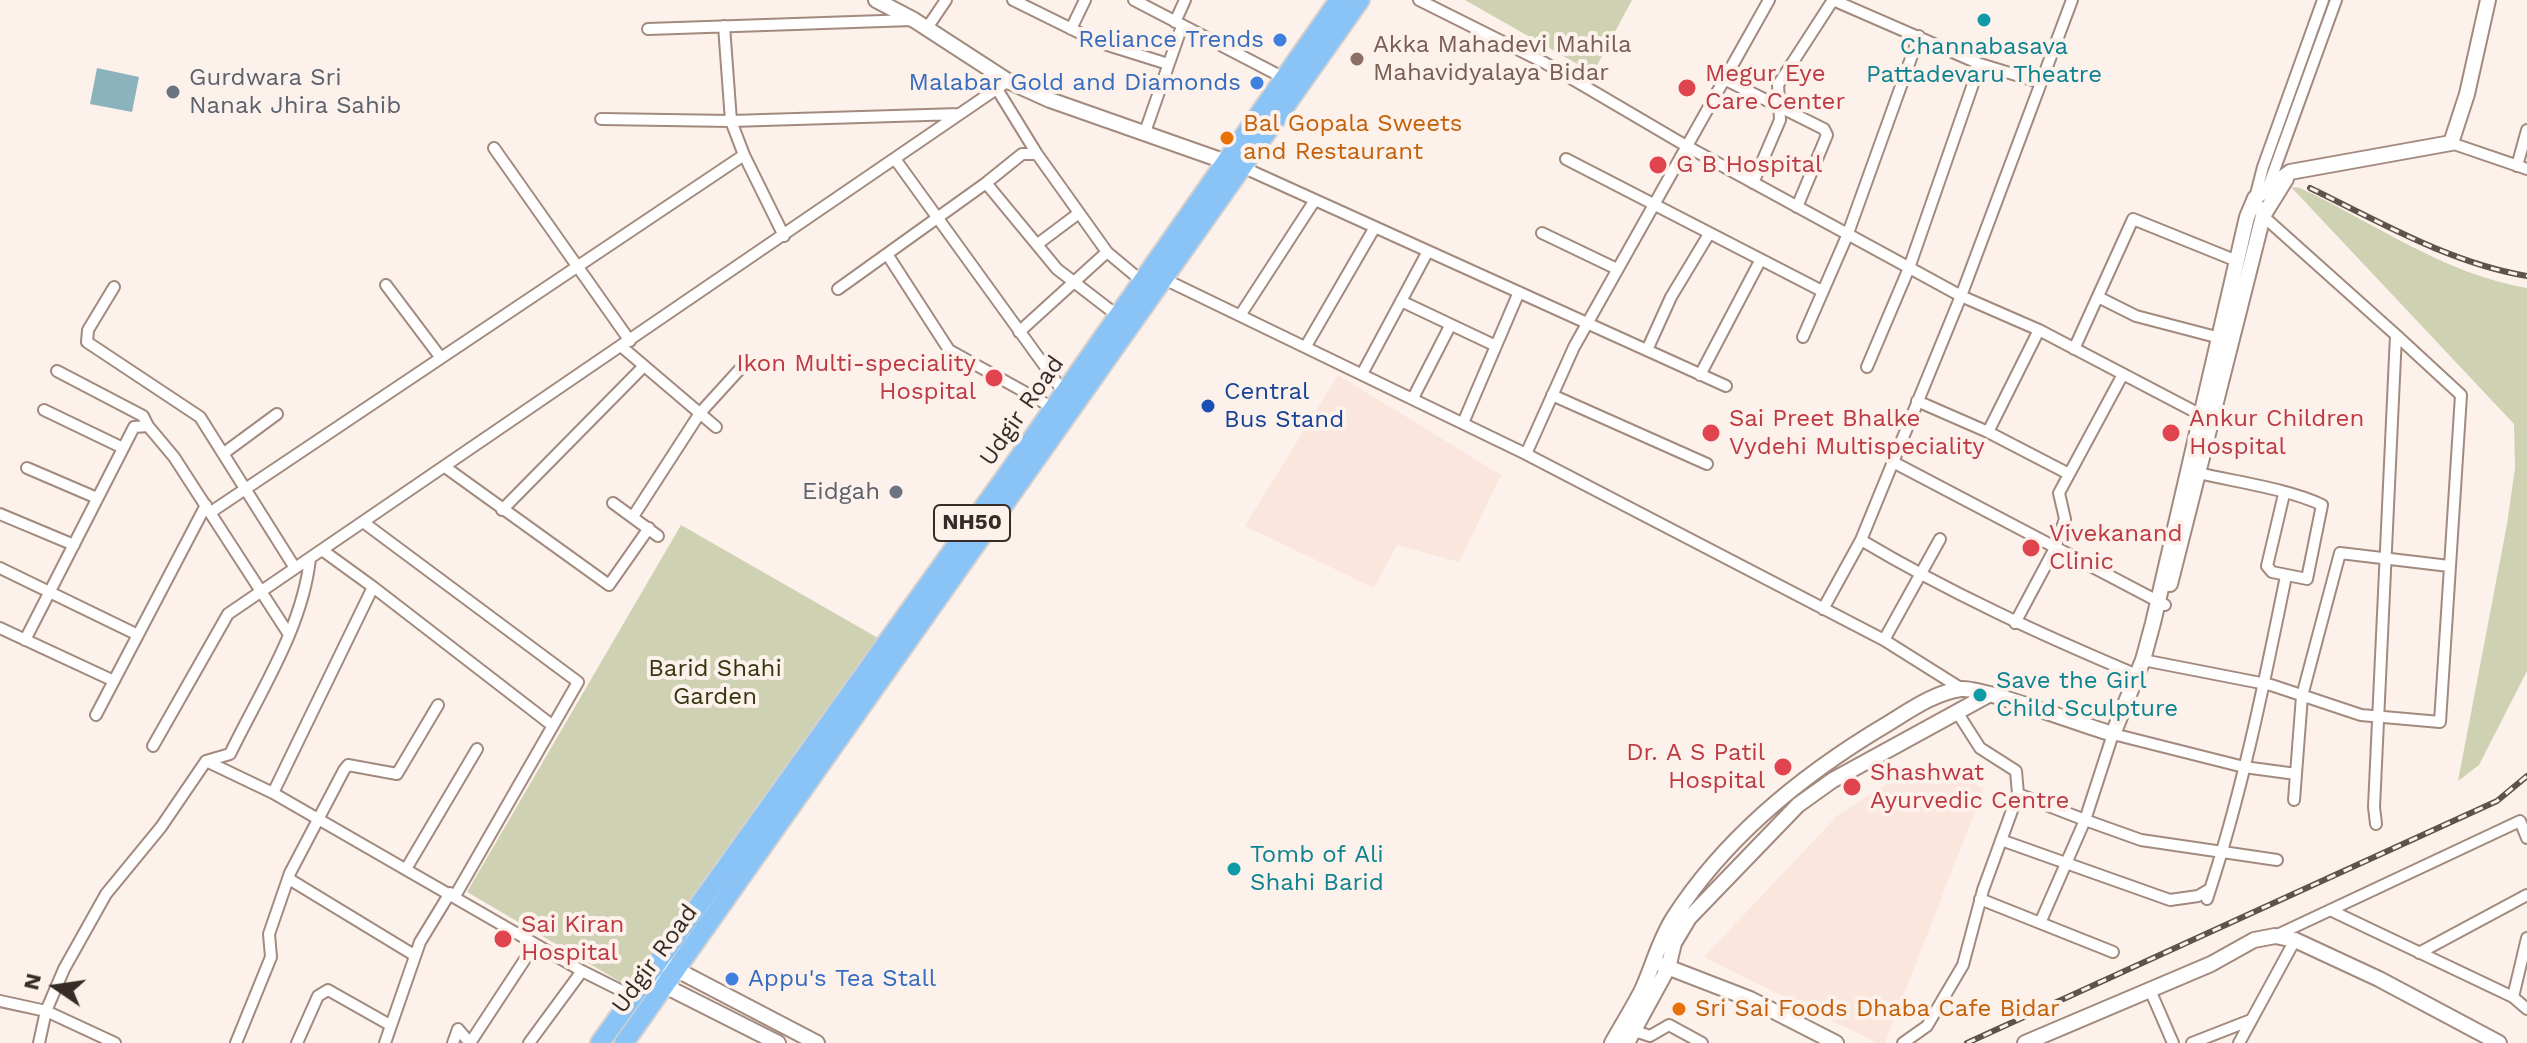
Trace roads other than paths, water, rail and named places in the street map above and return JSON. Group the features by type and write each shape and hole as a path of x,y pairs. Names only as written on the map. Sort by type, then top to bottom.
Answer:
{"highway":[{"name":"Udgir Road","path":"1233,164 1284,78 1339,0"},
{"name":"Udgir Road","path":"624,1043 667,973 1233,164 1360,0"},
{"name":"Udgir Road","path":"1065,406 1118,316 1152,281"},
{"name":"Udgir Road","path":"600,1043 649,977 667,973"}],"main road":[{"path":"876,0 927,28 1002,85 1233,164"},
{"path":"1612,1043 1642,989 1661,937 1694,888 1731,846 1800,781 1834,755 1923,703 1962,689 1990,694 2113,734 2143,660 2199,473 2220,338 2237,261 2265,197 2290,172 2451,143 2467,94 2488,0"},
{"path":"2160,603 2263,216 2265,197"},
{"path":"1631,1037 1668,968 1674,943 1689,918 1798,805 1833,780 1990,694"},
{"path":"2025,1043 2211,964 2254,940 2275,936 2295,940 2499,1043"},
{"path":"1653,961 1750,999 1836,1043"},
{"path":"667,973 778,1043"},
{"path":"667,973 817,1043"}],"street":[{"path":"927,28 946,0"},
{"path":"1013,0 1071,29 1168,64"},
{"path":"1071,29 1085,0"},
{"path":"1134,0 1284,78"},
{"path":"1145,132 1185,0"},
{"path":"1419,0 1545,63 1847,236 1961,296 2039,330 2207,418"},
{"path":"1526,454 1587,323 1769,0"},
{"path":"1753,183 1780,120 1778,85 1833,0 1980,64 2039,82"},
{"path":"1823,609 1861,540 1961,296 2072,0"},
{"path":"2265,197 2269,145 2323,0"},
{"path":"2265,197 2336,0"},
{"path":"648,29 914,20"},
{"path":"724,26 731,121 744,155 784,236"},
{"path":"1803,337 1847,236 1919,36"},
{"path":"1867,367 1909,268 1980,64"},
{"path":"1724,79 1824,129 1827,135 1797,207"},
{"path":"153,746 228,614 1002,85 1037,154 1107,252 1152,281 1241,314 1526,454 1884,640 1962,689"},
{"path":"601,119 731,121 961,114"},
{"path":"2451,143 2522,168 2527,130"},
{"path":"494,148 626,344 644,366 716,427"},
{"path":"838,289 1022,154 1037,154"},
{"path":"96,715 208,509 244,490 744,155"},
{"path":"895,159 935,219 1019,332 1065,406"},
{"path":"1566,159 1822,291"},
{"path":"1233,164 1726,386"},
{"path":"986,183 1039,243 1057,269 1118,316"},
{"path":"1241,314 1315,200"},
{"path":"1039,243 1079,213"},
{"path":"2143,660 2264,684 2361,715 2440,722 2461,395 2263,216"},
{"path":"2074,349 2133,219 2237,261"},
{"path":"1306,346 1375,227"},
{"path":"1542,233 1617,269"},
{"path":"1647,350 1671,297 1709,234"},
{"path":"1362,374 1428,251"},
{"path":"1019,332 1077,283 1107,252"},
{"path":"887,254 949,350 1065,406"},
{"path":"1700,375 1760,261"},
{"path":"386,285 441,358"},
{"path":"114,287 88,330 87,342 192,409 207,425 244,490 295,568"},
{"path":"1463,423 1519,292"},
{"path":"2098,297 2136,316 2220,338"},
{"path":"1401,301 1496,346"},
{"path":"1413,398 1450,326"},
{"path":"1988,432 2039,330"},
{"path":"2376,824 2396,335"},
{"path":"502,510 644,366"},
{"path":"634,515 700,413 740,369"},
{"path":"57,371 143,416 263,590 288,633"},
{"path":"2015,623 2055,548 2065,519 2059,493 2122,376"},
{"path":"1552,395 1707,464"},
{"path":"1917,401 1988,432 2069,474"},
{"path":"44,410 123,448"},
{"path":"224,453 277,414"},
{"path":"25,640 134,427 148,426"},
{"path":"1893,462 2160,603"},
{"path":"445,467 609,585 649,528"},
{"path":"27,468 97,498"},
{"path":"2199,473 2284,494 2317,503 2323,511 2309,576 2303,580 2272,572 2267,566 2284,494"},
{"path":"613,503 634,515 658,536"},
{"path":"0,514 74,545"},
{"path":"363,522 578,682 414,955 385,1043"},
{"path":"1884,640 1940,539"},
{"path":"1861,540 1920,575 2015,623 2137,675"},
{"path":"322,550 553,726"},
{"path":"2294,800 2302,696 2340,553 2449,566"},
{"path":"39,1043 46,1011 84,928 106,894 161,827 206,761 230,754 288,633 308,581 310,558"},
{"path":"0,568 138,635"},
{"path":"2001,840 2170,900 2209,894 2223,853 2244,767 2286,576"},
{"path":"273,793 373,587"},
{"path":"0,628 114,681"},
{"path":"236,1043 271,957 269,934 289,879 348,765 391,775 401,771 438,705"},
{"path":"1903,1043 1927,1026 1963,965 1980,899 2018,794 2016,771 1980,748 1957,712"},
{"path":"2040,923 2085,820 2113,734 2244,767 2296,774"},
{"path":"406,869 477,749"},
{"path":"206,761 273,793 582,971 634,997"},
{"path":"2018,794 2141,840 2277,860"},
{"path":"2275,936 2520,821 2527,838"},
{"path":"289,879 414,955"},
{"path":"2419,953 2527,895"},
{"path":"1980,899 2113,952"},
{"path":"2330,910 2513,997 2527,1009"},
{"path":"2513,997 2527,938"},
{"path":"2239,1043 2295,940"},
{"path":"453,1043 458,1029 470,1043 535,944"},
{"path":"529,1043 582,971"},
{"path":"297,1043 318,996 328,990 390,1025"},
{"path":"2150,990 2173,1043"},
{"path":"0,1001 46,1011 108,1042"},
{"path":"2192,1043 2251,1020"},
{"path":"1631,1037 1650,1036 1669,1025 1702,1043"}],"water":[{"path":"97,68 139,77 132,112 90,104"}],"railway":[{"path":"2310,188 2470,262 2527,276"},
{"path":"1967,1043 2497,801 2527,776"}],"place":[{"name":"Channabasava Pattadevaru Theatre","path":"1984,20"},
{"name":"Reliance Trends","path":"1280,40"},
{"name":"Akka Mahadevi Mahila Mahavidyalaya Bidar","path":"1357,59"},
{"name":"Malabar Gold and Diamonds","path":"1257,83"},
{"name":"Megur Eye Care Center","path":"1687,88"},
{"name":"Gurdwara Sri Nanak Jhira Sahib","path":"173,92"},
{"name":"Bal Gopala Sweets and Restaurant","path":"1227,138"},
{"name":"G B Hospital","path":"1658,165"},
{"name":"Ikon Multi-speciality Hospital","path":"994,378"},
{"name":"Central Bus Stand","path":"1208,406"},
{"name":"Sai Preet Bhalke Vydehi Multispeciality","path":"1711,433"},
{"name":"Ankur Children Hospital","path":"2171,433"},
{"name":"Eidgah","path":"896,492"},
{"name":"Vivekanand Clinic","path":"2031,548"},
{"name":"Save the Girl Child Sculpture","path":"1980,695"},
{"name":"Dr. A S Patil Hospital","path":"1783,767"},
{"name":"Shashwat Ayurvedic Centre","path":"1852,787"},
{"name":"Tomb of Ali Shahi Barid","path":"1234,869"},
{"name":"Sai Kiran Hospital","path":"503,939"},
{"name":"Appu's Tea Stall","path":"732,979"},
{"name":"Sri Sai Foods Dhaba Cafe Bidar","path":"1679,1009"}],"park label":[{"name":"Barid Shahi Garden","path":"715,683"}]}
